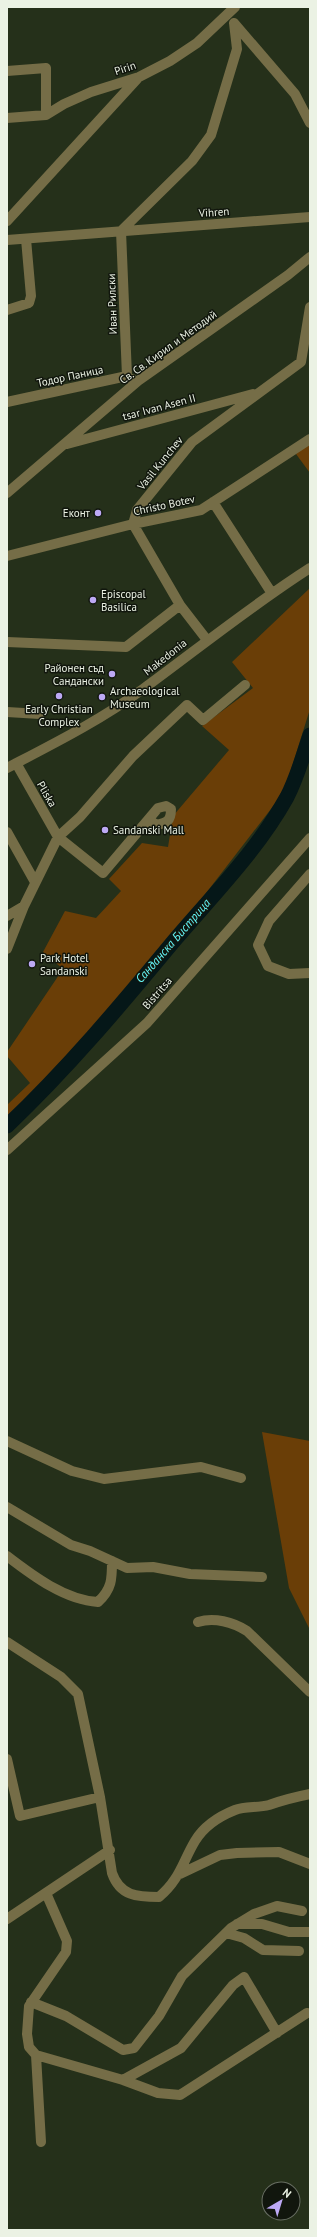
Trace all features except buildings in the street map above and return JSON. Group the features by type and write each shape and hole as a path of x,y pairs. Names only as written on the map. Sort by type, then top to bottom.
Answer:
{"street":[{"path":"121,231 192,161 211,135 237,49 231,10"},
{"name":"Pirin","path":"7,118 46,115 64,104 92,92 139,77 170,60 197,42 231,10"},
{"path":"234,23 295,94 310,123"},
{"path":"7,71 46,68 46,115"},
{"path":"7,221 139,77"},
{"name":"Vihren","path":"7,240 310,217"},
{"name":"Иван Рилски","path":"121,231 126,376"},
{"path":"7,310 24,306 29,303 31,296 26,239"},
{"name":"Св. Св. Кирил и Методий","path":"7,493 138,381 288,275 310,257"},
{"name":"Vasil Kunchev","path":"133,524 137,510 192,442 301,362 310,307"},
{"path":"126,376 138,381"},
{"name":"Тодор Паница","path":"7,402 126,376"},
{"name":"tsar Ivan Asen II","path":"65,444 259,393"},
{"name":"Christo Botev","path":"7,556 133,524 201,510 310,439"},
{"path":"213,502 271,592"},
{"path":"133,524 180,605 207,640"},
{"name":"Makedonia","path":"11,765 90,723 142,690 271,592 310,568"},
{"path":"7,642 126,647 180,605"},
{"path":"7,949 24,906 58,837 80,817 132,756 187,705 203,720 246,685"},
{"path":"7,712 40,714"},
{"name":"Pliska","path":"11,765 58,837"},
{"path":"58,837 103,873 149,819"},
{"path":"7,832 35,882"},
{"name":"Bistritsa","path":"7,1150 147,1022 310,838"},
{"path":"310,874 269,921 258,945 268,966 288,974 310,973"},
{"path":"7,916 24,906"},
{"path":"7,1441 72,1471 104,1479 201,1467 241,1478"},
{"path":"7,1507 71,1545 127,1568 154,1567 190,1574 262,1577"},
{"path":"7,1556 66,1595 83,1601 98,1602 108,1592 112,1573 112,1561"},
{"path":"198,1622 208,1619 236,1624 247,1631 310,1692"},
{"path":"7,1642 62,1677 78,1694 100,1797 110,1850 112,1873 116,1884 127,1893 142,1897 159,1897 180,1874 195,1842 203,1830 214,1821 236,1809 268,1805 284,1799 310,1794"},
{"path":"7,1759 20,1816 100,1797"},
{"path":"7,1919 110,1850"},
{"path":"180,1874 220,1855 237,1853 279,1852 310,1864"},
{"path":"46,1892 67,1941 66,1952 29,2006 26,2034 28,2047 36,2055 123,2080 158,2093 180,2095 307,2014"},
{"path":"31,2002 66,2016 123,2050 134,2048 159,2016 182,1976 237,1924 254,1914 277,1906 302,1911"},
{"path":"237,1924 262,1924 289,1932 310,1932"},
{"path":"226,1933 244,1938 263,1950 299,1951"},
{"path":"123,2080 181,2048 233,1985 244,1977 277,2033"},
{"path":"36,2055 41,2142"}],"shaded area":[{"path":"310,442 310,473 296,454"},
{"path":"310,588 310,709 284,792 159,954 38,1091 7,1120 7,1105 30,1083 7,1056 7,1052 63,969 43,952 65,911 96,918 121,891 109,879 142,843 168,847 173,816 229,750 202,726 253,688 232,662"},
{"path":"262,1432 310,1441 310,1630 289,1588"}],"waterway":[{"name":"Санданска Бистрица","path":"7,1126 93,1037 262,836 291,790 310,735"}],"place":[{"name":"Еконт","path":"98,513"},
{"name":"Еpiscopal Basilica","path":"93,600"},
{"name":"Районен съд Сандански","path":"112,674"},
{"name":"Early Christian Complex","path":"59,696"},
{"name":"Archaeological Museum","path":"102,697"},
{"name":"Sandanski Mall","path":"105,830"},
{"name":"Park Hotel Sandanski","path":"32,964"}]}
